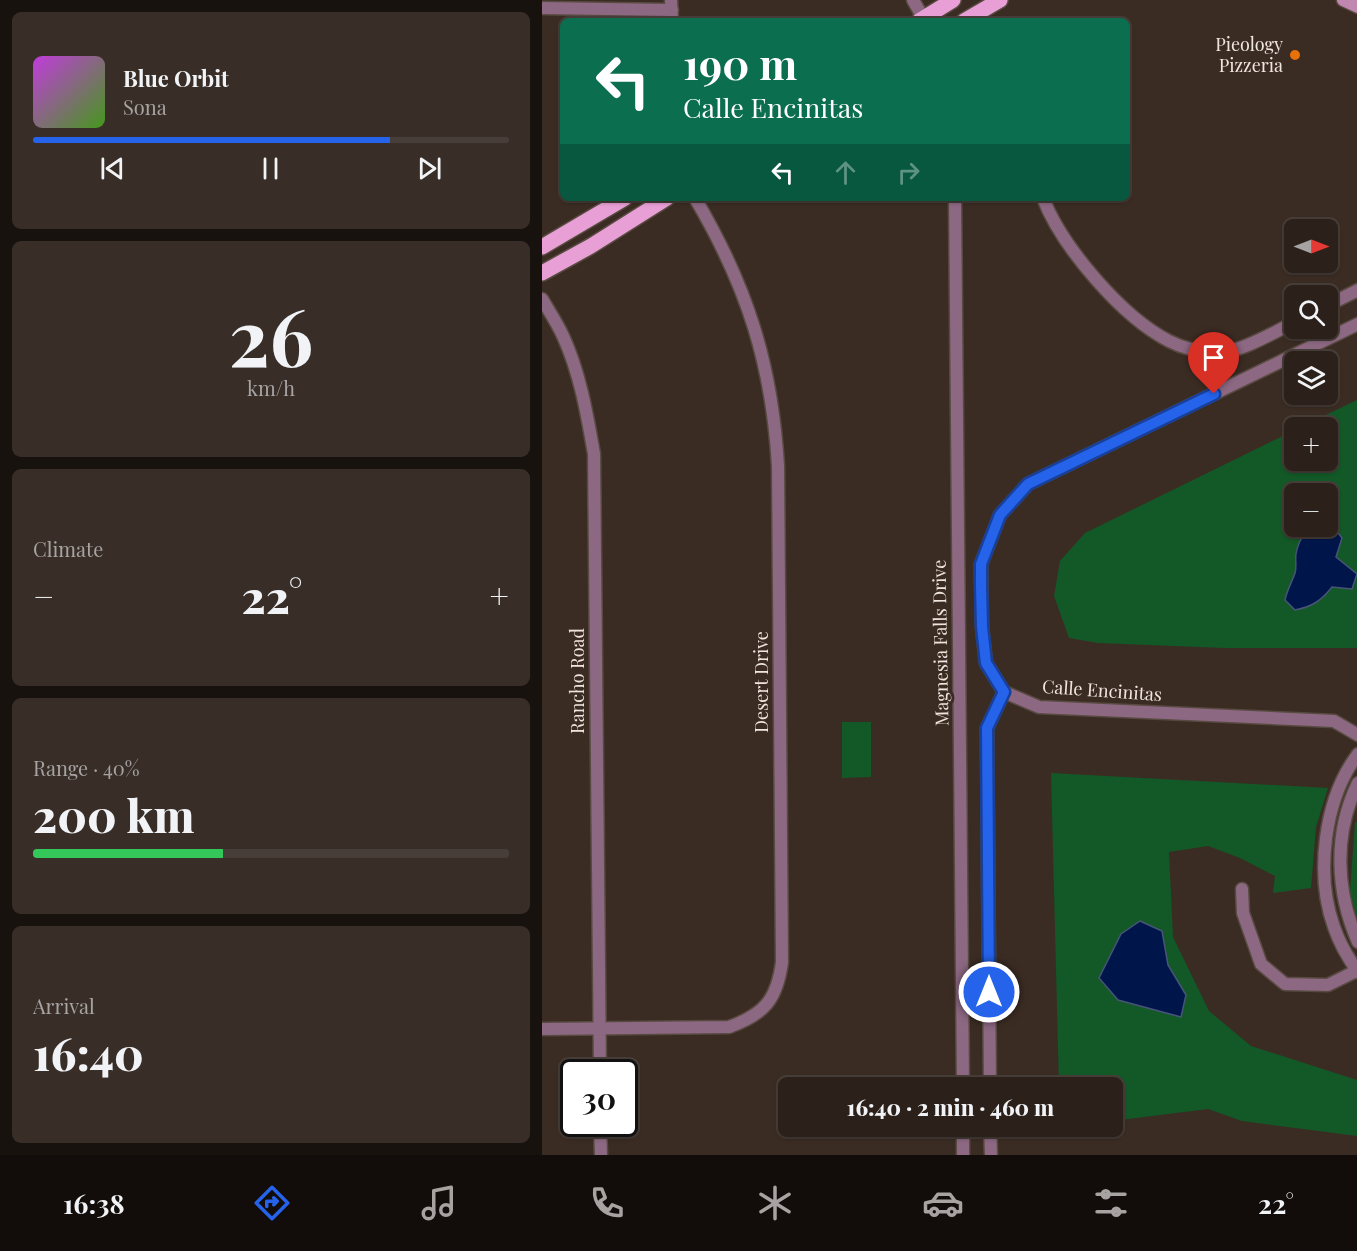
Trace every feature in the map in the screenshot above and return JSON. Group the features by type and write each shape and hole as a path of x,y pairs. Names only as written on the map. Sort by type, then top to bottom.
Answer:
{"main road":[{"path":"925,18 953,0"},
{"path":"969,18 1000,0"},
{"path":"1343,0 1358,7"},
{"path":"542,247 620,201"},
{"path":"542,273 591,246 662,201"}],"street":[{"path":"913,0 921,18"},
{"path":"542,8 672,10"},
{"name":"Desert Drive","path":"542,1029 729,1027 749,1019 768,1003 779,984 782,962 776,420 766,369 749,307 716,234 697,201"},
{"name":"Magnesia Falls Drive","path":"954,201 963,1077"},
{"path":"1044,201 1049,215 1075,255 1115,299 1140,322 1170,342 1200,351 1230,351 1284,327"},
{"path":"1338,300 1358,290"},
{"name":"Rancho Road","path":"542,299 562,333 570,354 582,392 594,454 600,1059"},
{"path":"990,1077 987,728 1004,692 986,663 982,627 981,564 1000,515 1028,484 1358,324"},
{"name":"Calle Encinitas","path":"1004,692 1039,707 1334,721 1358,735"},
{"path":"1242,889 1242,913 1261,963 1285,984 1328,985 1357,971 1334,927 1325,884 1324,861 1326,836 1333,808 1343,780 1358,754"},
{"path":"1358,783 1342,828 1340,866 1343,897 1350,925 1358,942"},
{"path":"600,1137 600,1155"},
{"path":"963,1137 963,1155"},
{"path":"990,1137 991,1155"}],"green space":[{"path":"1357,400 1357,648 1224,648 1098,643 1069,638 1054,596 1060,561 1085,533 1284,435 1284,471 1338,471 1338,417 1322,417"},
{"path":"842,722 871,722 871,777 842,778"},
{"path":"1051,773 1328,788 1316,827 1311,888 1273,893 1275,876 1240,858 1208,846 1169,852 1173,937 1209,1011 1251,1046 1357,1080 1357,1136 1242,1121 1208,1109 1123,1120 1123,1077 1059,1077"},
{"path":"1355,822 1358,822 1357,917 1350,892"}],"shaded area":[{"path":"1338,533 1342,538 1336,557 1357,574 1352,589 1332,587 1316,602 1295,610 1285,600 1296,571 1296,556 1302,537 1338,537"},
{"path":"1140,921 1162,931 1168,965 1186,995 1181,1017 1118,1000 1099,978 1121,934"}],"place":[{"name":"Pieology Pizzeria","path":"1295,55"}],"route":[{"path":"989,992 987,728 1004,692 986,663 982,627 981,564 1000,515 1028,484 1214,394"}]}
